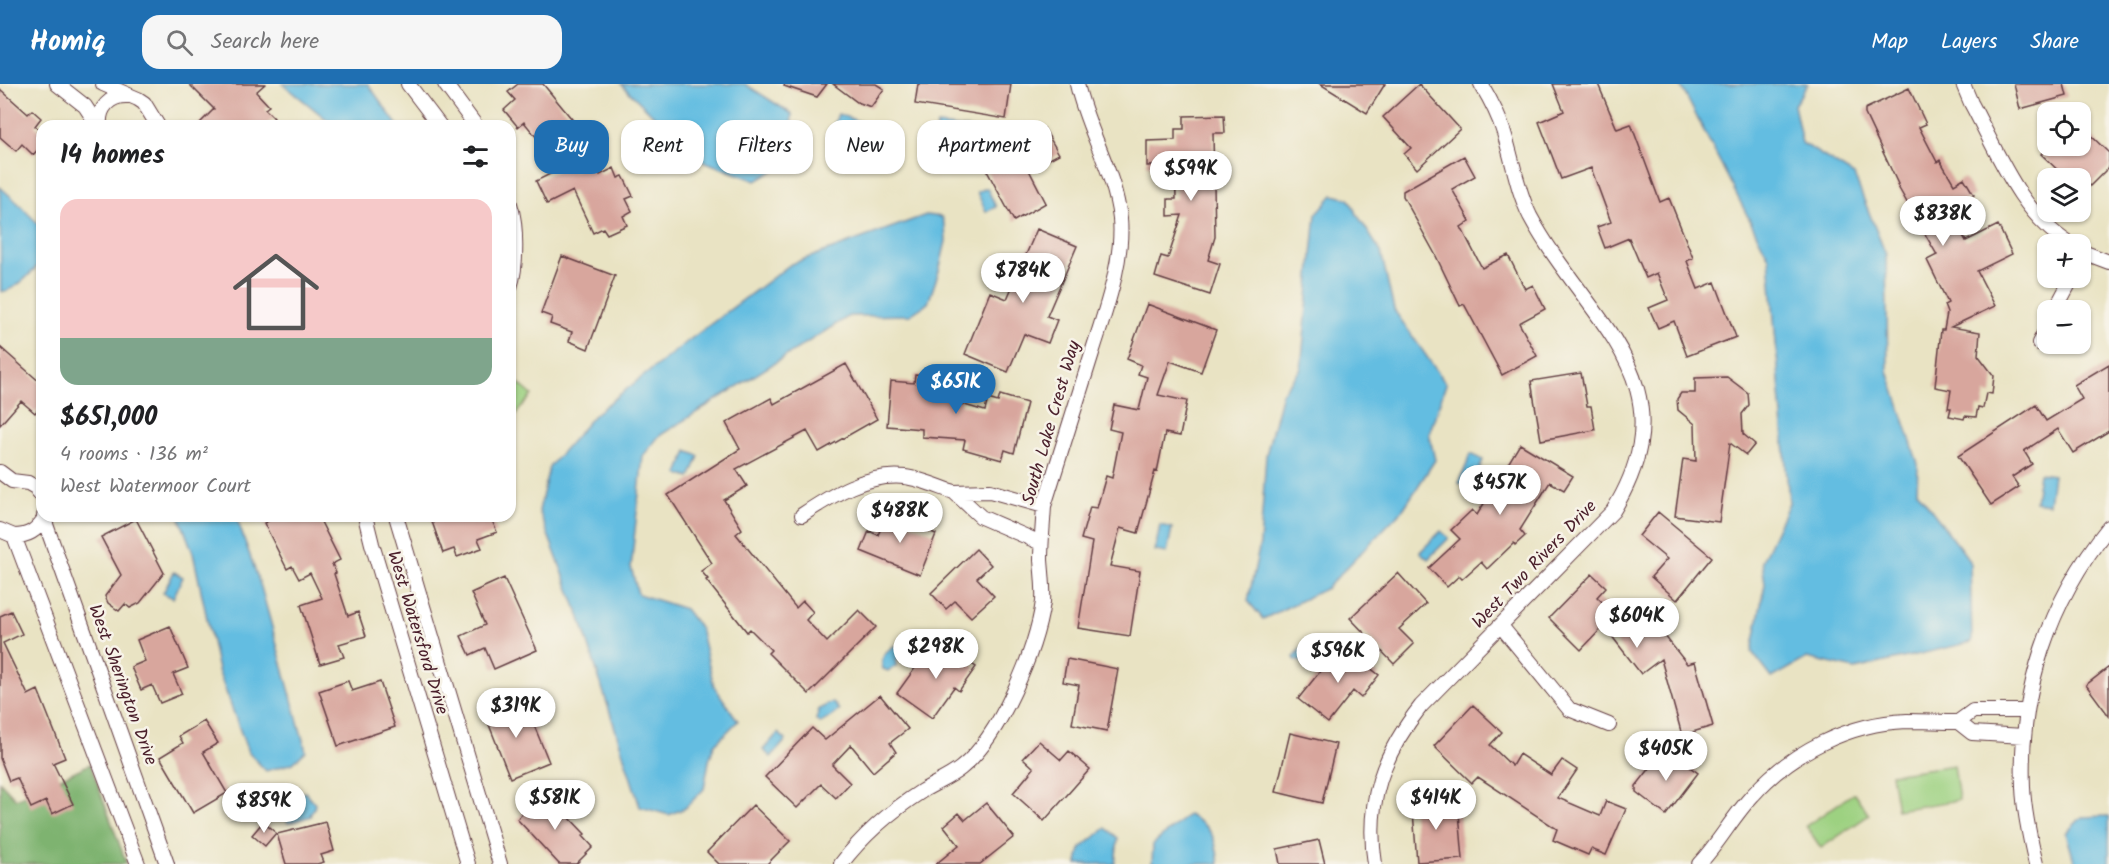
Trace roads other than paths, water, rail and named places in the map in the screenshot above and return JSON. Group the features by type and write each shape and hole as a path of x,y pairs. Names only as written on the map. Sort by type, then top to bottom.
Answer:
{"street":[{"path":"57,84 85,106 95,120"},
{"path":"104,84 138,99 155,120"},
{"path":"408,84 435,120"},
{"path":"445,84 472,120"},
{"name":"South Lake Crest Way","path":"841,864 887,815 961,768 983,744 1001,717 1028,655 1037,626 1043,600 1041,543 1044,506 1113,285 1119,244 1120,220 1112,186 1077,84"},
{"name":"West Two Rivers Drive","path":"1375,864 1372,827 1374,804 1380,776 1394,743 1421,706 1613,511 1634,469 1640,442 1641,410 1636,385 1626,358 1616,340 1548,246 1530,215 1516,178 1503,130 1481,84"},
{"path":"1963,84 1971,103 2030,209 2054,234"},
{"path":"100,120 100,114 109,101 116,97 131,96"},
{"path":"148,109 151,120"},
{"path":"2091,257 2109,262"},
{"path":"0,472 6,484 28,483 36,488"},
{"path":"802,515 833,494 874,478 905,477 954,492 990,491 1044,506"},
{"path":"954,492 981,517 1041,543"},
{"name":"West Sherington Drive","path":"14,536 32,533 42,522"},
{"name":"West Sherington Drive","path":"46,522 167,864"},
{"name":"West Watersford Drive","path":"366,522 468,864"},
{"name":"West Watersford Drive","path":"398,522 500,864"},
{"path":"2036,864 2026,821 2023,789 2026,711 2037,663 2053,617 2084,560 2109,527"},
{"path":"0,530 14,536 138,864"},
{"path":"1501,626 1569,709 1609,725"},
{"path":"1958,722 1973,711 2026,711"},
{"path":"1699,864 1752,795 1777,771 1820,744 1860,729 1906,721 1958,722 1972,733 2024,736"}],"water":[{"path":"283,84 368,84 394,120 328,120"},
{"path":"621,84 745,84 792,114 792,120 716,120 716,166 704,161 704,120 658,120"},
{"path":"1680,84 1808,84 1794,105 1802,143 1854,175 1886,255 1888,371 1918,464 1917,491 1970,561 1972,642 1855,669 1807,658 1772,678 1752,652 1765,584 1762,561 1789,503 1769,258"},
{"path":"838,114 855,120 836,120"},
{"path":"738,174 768,174 756,181"},
{"path":"0,187 36,222 36,267 13,288 1,292"},
{"path":"987,188 996,207 986,212 977,192"},
{"path":"1333,195 1349,199 1381,252 1394,310 1446,384 1429,434 1435,460 1404,508 1327,588 1263,619 1248,601 1260,544 1266,455 1282,393 1301,369 1316,214"},
{"path":"926,215 942,217 946,241 928,303 910,315 849,316 659,436 643,456 631,567 638,594 685,609 700,628 714,686 738,721 714,745 704,789 685,808 669,815 640,807 580,618 539,511 549,467 595,414 791,264"},
{"path":"687,451 699,456 690,478 678,474"},
{"path":"1471,454 1483,460 1472,488 1459,483"},
{"path":"2039,473 2053,475 2049,504 2035,502"},
{"path":"181,522 238,522 261,587 306,751 293,763 266,771 248,752 218,670 193,553"},
{"path":"1160,525 1172,528 1167,553 1155,551"},
{"path":"1441,531 1449,538 1428,559 1420,552"},
{"path":"174,572 183,577 173,598 163,593"},
{"path":"1312,642 1323,649 1320,655 1311,659 1306,667 1294,657 1303,646"},
{"path":"897,645 902,654 896,660 896,666 888,671 883,669 882,661 885,654"},
{"path":"833,702 839,710 820,723 816,720 819,709"},
{"path":"778,733 786,740 771,757 763,750"},
{"path":"305,792 315,804 310,813 311,816 288,823 278,813 280,799"},
{"path":"1188,815 1208,828 1214,840 1219,864 1152,864 1153,844"},
{"path":"2109,816 2109,864 2075,864 2066,833 2082,817"},
{"path":"1106,828 1118,838 1115,864 1077,864 1080,849"}]}
